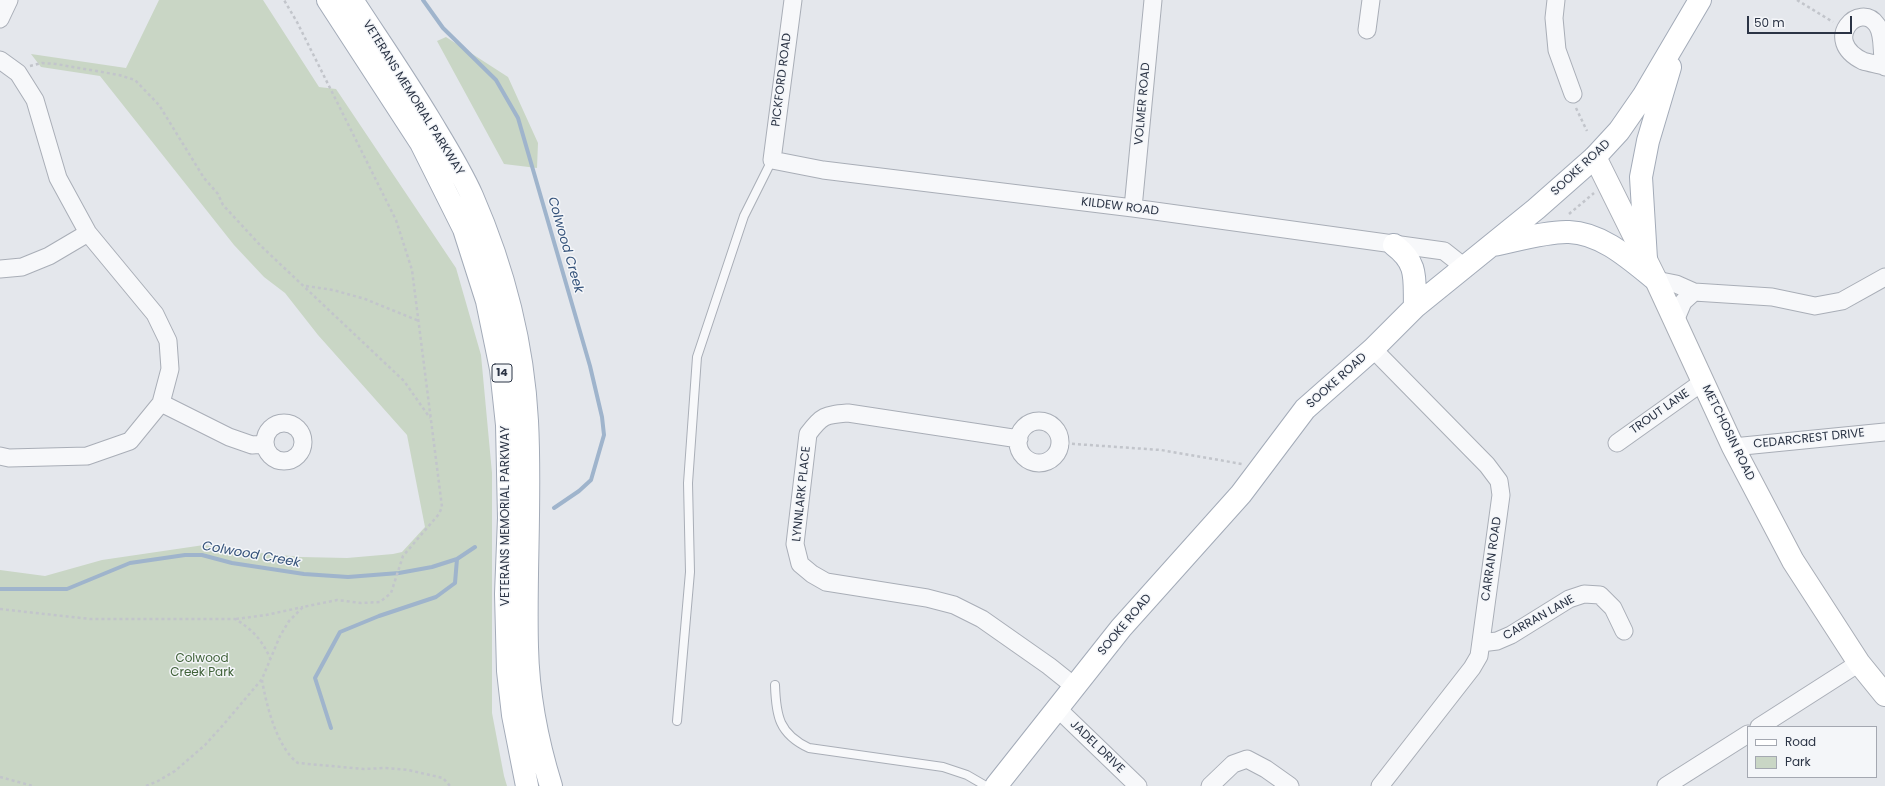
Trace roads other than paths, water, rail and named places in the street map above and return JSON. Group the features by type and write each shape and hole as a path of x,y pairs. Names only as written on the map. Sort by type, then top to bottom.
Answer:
{"main road":[{"name":"VETERANS MEMORIAL PARKWAY","path":"328,0 473,226 495,254 510,308 522,367 527,421 527,648 530,690 536,727 551,786"},
{"name":"VETERANS MEMORIAL PARKWAY","path":"352,0 448,150 471,195 473,226 501,369 507,425 508,518 506,594 508,671 513,715 527,786"},
{"name":"SOOKE ROAD","path":"996,786 1121,628 1241,494 1305,409 1373,348 1415,307 1463,266 1536,209 1595,157 1619,131 1644,95 1700,0"},
{"path":"1646,259 1641,177 1648,141 1680,32"},
{"name":"METCHOSIN ROAD","path":"1595,157 1656,280 1704,381 1733,447 1793,560 1859,663 1885,695"},
{"path":"1490,245 1568,232 1586,235 1607,244 1656,280"},
{"path":"1394,245 1408,257 1412,265 1415,307"}],"street":[{"path":"0,19 10,0"},
{"name":"PICKFORD ROAD","path":"772,160 793,0"},
{"name":"VOLMER ROAD","path":"1133,208 1153,0"},
{"path":"1367,30 1371,0"},
{"path":"1556,0 1554,18 1557,50 1572,94"},
{"path":"1860,18 1870,18 1877,25 1882,40 1885,67 1864,61 1847,48 1844,37 1844,28 1849,22 1860,18"},
{"path":"0,60 18,73 35,100 58,178 88,233 155,314 168,341 170,369 161,403 130,441 86,456 9,458 0,456"},
{"name":"KILDEW ROAD","path":"772,160 823,170 1133,208 1444,251 1463,266"},
{"path":"0,269 22,267 49,256 88,233"},
{"path":"1656,280 1676,284 1694,292 1772,297 1815,306 1842,302 1885,277"},
{"path":"1675,321 1683,302 1694,292"},
{"name":"CARRAN ROAD","path":"1373,348 1487,465 1499,481 1501,496 1479,656 1472,668 1380,786"},
{"name":"TROUT LANE","path":"1617,442 1704,381"},
{"path":"161,403 229,437 252,446 264,444"},
{"name":"LYNNLARK PLACE","path":"1019,439 848,413 829,415 818,420 808,434 795,544 800,564 812,574 826,582 927,598 954,605 982,619 1049,666 1074,686"},
{"path":"1037,421 1046,422 1054,427 1059,434 1060,443 1057,452 1051,459 1042,463 1033,462 1024,457 1020,449 1019,439 1022,431 1028,424 1037,421"},
{"name":"CEDARCREST DRIVE","path":"1733,447 1885,432"},
{"name":"CARRAN LANE","path":"1481,643 1498,641 1569,599 1584,594 1600,595 1613,608 1624,631"},
{"path":"1761,726 1859,663"},
{"name":"JADEL DRIVE","path":"1057,708 1138,786"},
{"path":"1666,786 1747,735"},
{"path":"1210,786 1233,764 1247,759 1266,769 1290,786"}],"lane":[{"path":"677,721 690,572 688,483 697,357 744,216 772,160"},
{"path":"775,685 778,713 781,724 791,738 798,743 809,748 944,767 967,775 986,786"}],"waterway":[{"name":"Colwood Creek","path":"423,0 443,28 496,80 518,118 590,366 602,417 604,435 591,480 579,491 554,508"},
{"name":"Colwood Creek","path":"0,589 67,589 130,563 185,555 202,555 232,563 304,574 348,577 399,573 432,567 457,559 475,547"},
{"path":"331,728 315,678 340,632 379,616 436,597 455,583 457,559"}],"park label":[{"name":"Colwood Creek Park","path":"202,666"}]}
